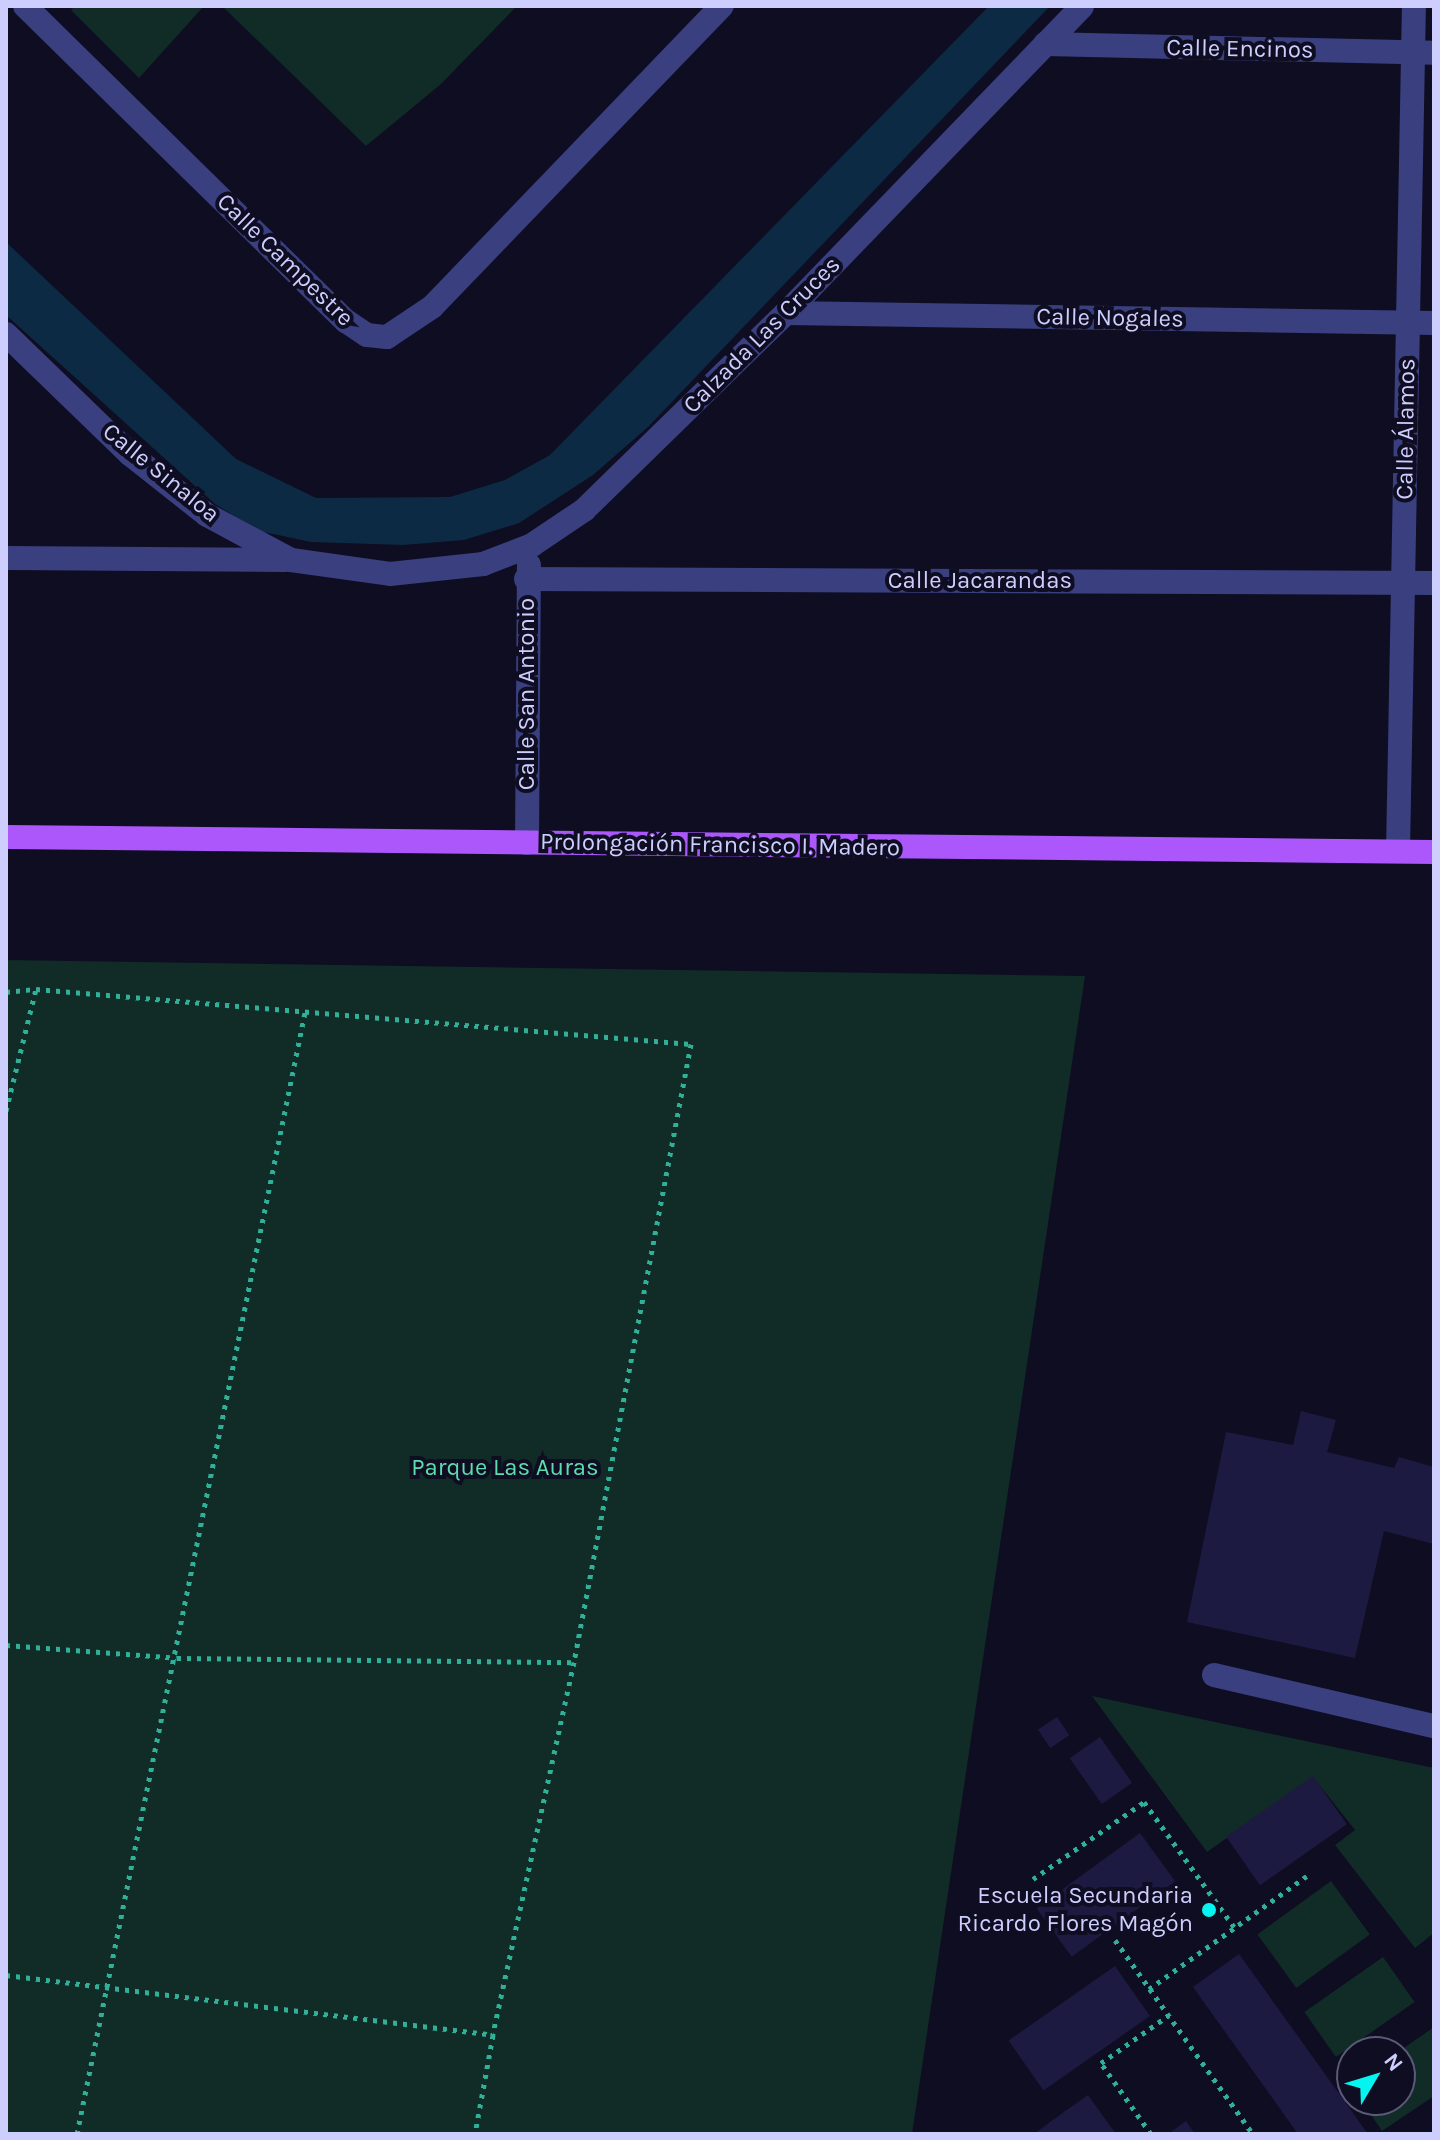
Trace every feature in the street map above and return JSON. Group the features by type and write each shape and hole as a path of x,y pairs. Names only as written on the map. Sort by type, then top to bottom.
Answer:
{"main road":[{"name":"Prolongación Francisco I. Madero","path":"6,837 1434,852"}],"street":[{"name":"Calle Campestre","path":"25,6 346,321 367,335 387,337 432,307 722,6"},
{"name":"Calzada Las Cruces","path":"390,574 483,564 532,545 584,510 786,313 1082,6"},
{"name":"Calle Álamos","path":"1398,851 1408,323 1424,53 1414,6"},
{"name":"Calle Encinos","path":"1045,44 1424,53"},
{"name":"Calle Nogales","path":"786,313 1434,323"},
{"name":"Calle Sinaloa","path":"6,334 130,454 207,515 291,560 390,574"},
{"name":"Calle San Antonio","path":"527,843 526,579 532,545"},
{"path":"6,558 291,560"},
{"name":"Calle Jacarandas","path":"526,579 1434,583"},
{"path":"1214,1675 1434,1726"}],"path":[{"path":"6,1111 36,989"},
{"path":"6,992 36,989 691,1044 574,1662 493,2035 475,2134"},
{"path":"77,2134 177,1658 305,1012"},
{"path":"6,1645 177,1658 574,1662"},
{"path":"1033,1879 1144,1802 1235,1928"},
{"path":"1149,1989 1307,1876"},
{"path":"1115,1940 1253,2134"},
{"path":"6,1975 493,2035"},
{"path":"1151,2134 1101,2063 1169,2015"}],"green space":[{"path":"75,6 204,6 139,78 71,10"},
{"path":"222,6 517,6 441,84 366,146"},
{"name":"Parque Las Auras","path":"6,960 1085,976 912,2134 6,2134"},
{"path":"1092,1696 1434,1768 1434,1933 1415,1948 1335,1845 1355,1830 1313,1777 1207,1852"},
{"path":"1331,1881 1370,1934 1296,1988 1257,1934"},
{"path":"1383,1957 1415,2002 1366,2036 1336,2036 1336,2057 1304,2012"},
{"path":"1434,2027 1434,2096 1416,2108 1416,2040"},
{"path":"1372,2116 1404,2116 1382,2131"}],"water":[{"path":"989,6 1050,6 648,427 593,475 519,523 464,540 403,545 311,542 259,531 215,504 6,315 6,242 236,459 316,498 450,497 505,480 550,455"}],"building":[{"path":"1301,1411 1336,1420 1327,1452 1394,1468 1399,1457 1434,1467 1434,1544 1384,1531 1355,1658 1187,1622 1226,1432 1293,1445"},
{"path":"1057,1717 1069,1735 1050,1748 1038,1730"},
{"path":"1100,1737 1132,1783 1102,1804 1070,1758"},
{"path":"1313,1776 1347,1824 1260,1885 1226,1837"},
{"path":"1140,1833 1175,1882 1072,1957 1036,1908"},
{"path":"1239,1954 1336,2089 1336,2116 1355,2116 1368,2134 1298,2134 1193,1987"},
{"path":"1115,1966 1150,2016 1043,2091 1009,2041"},
{"path":"1088,2095 1116,2134 1034,2134 1061,2114"},
{"path":"1186,2121 1195,2134 1168,2134"}],"place":[{"name":"Escuela Secundaria Ricardo Flores Magón","path":"1209,1910"}]}
